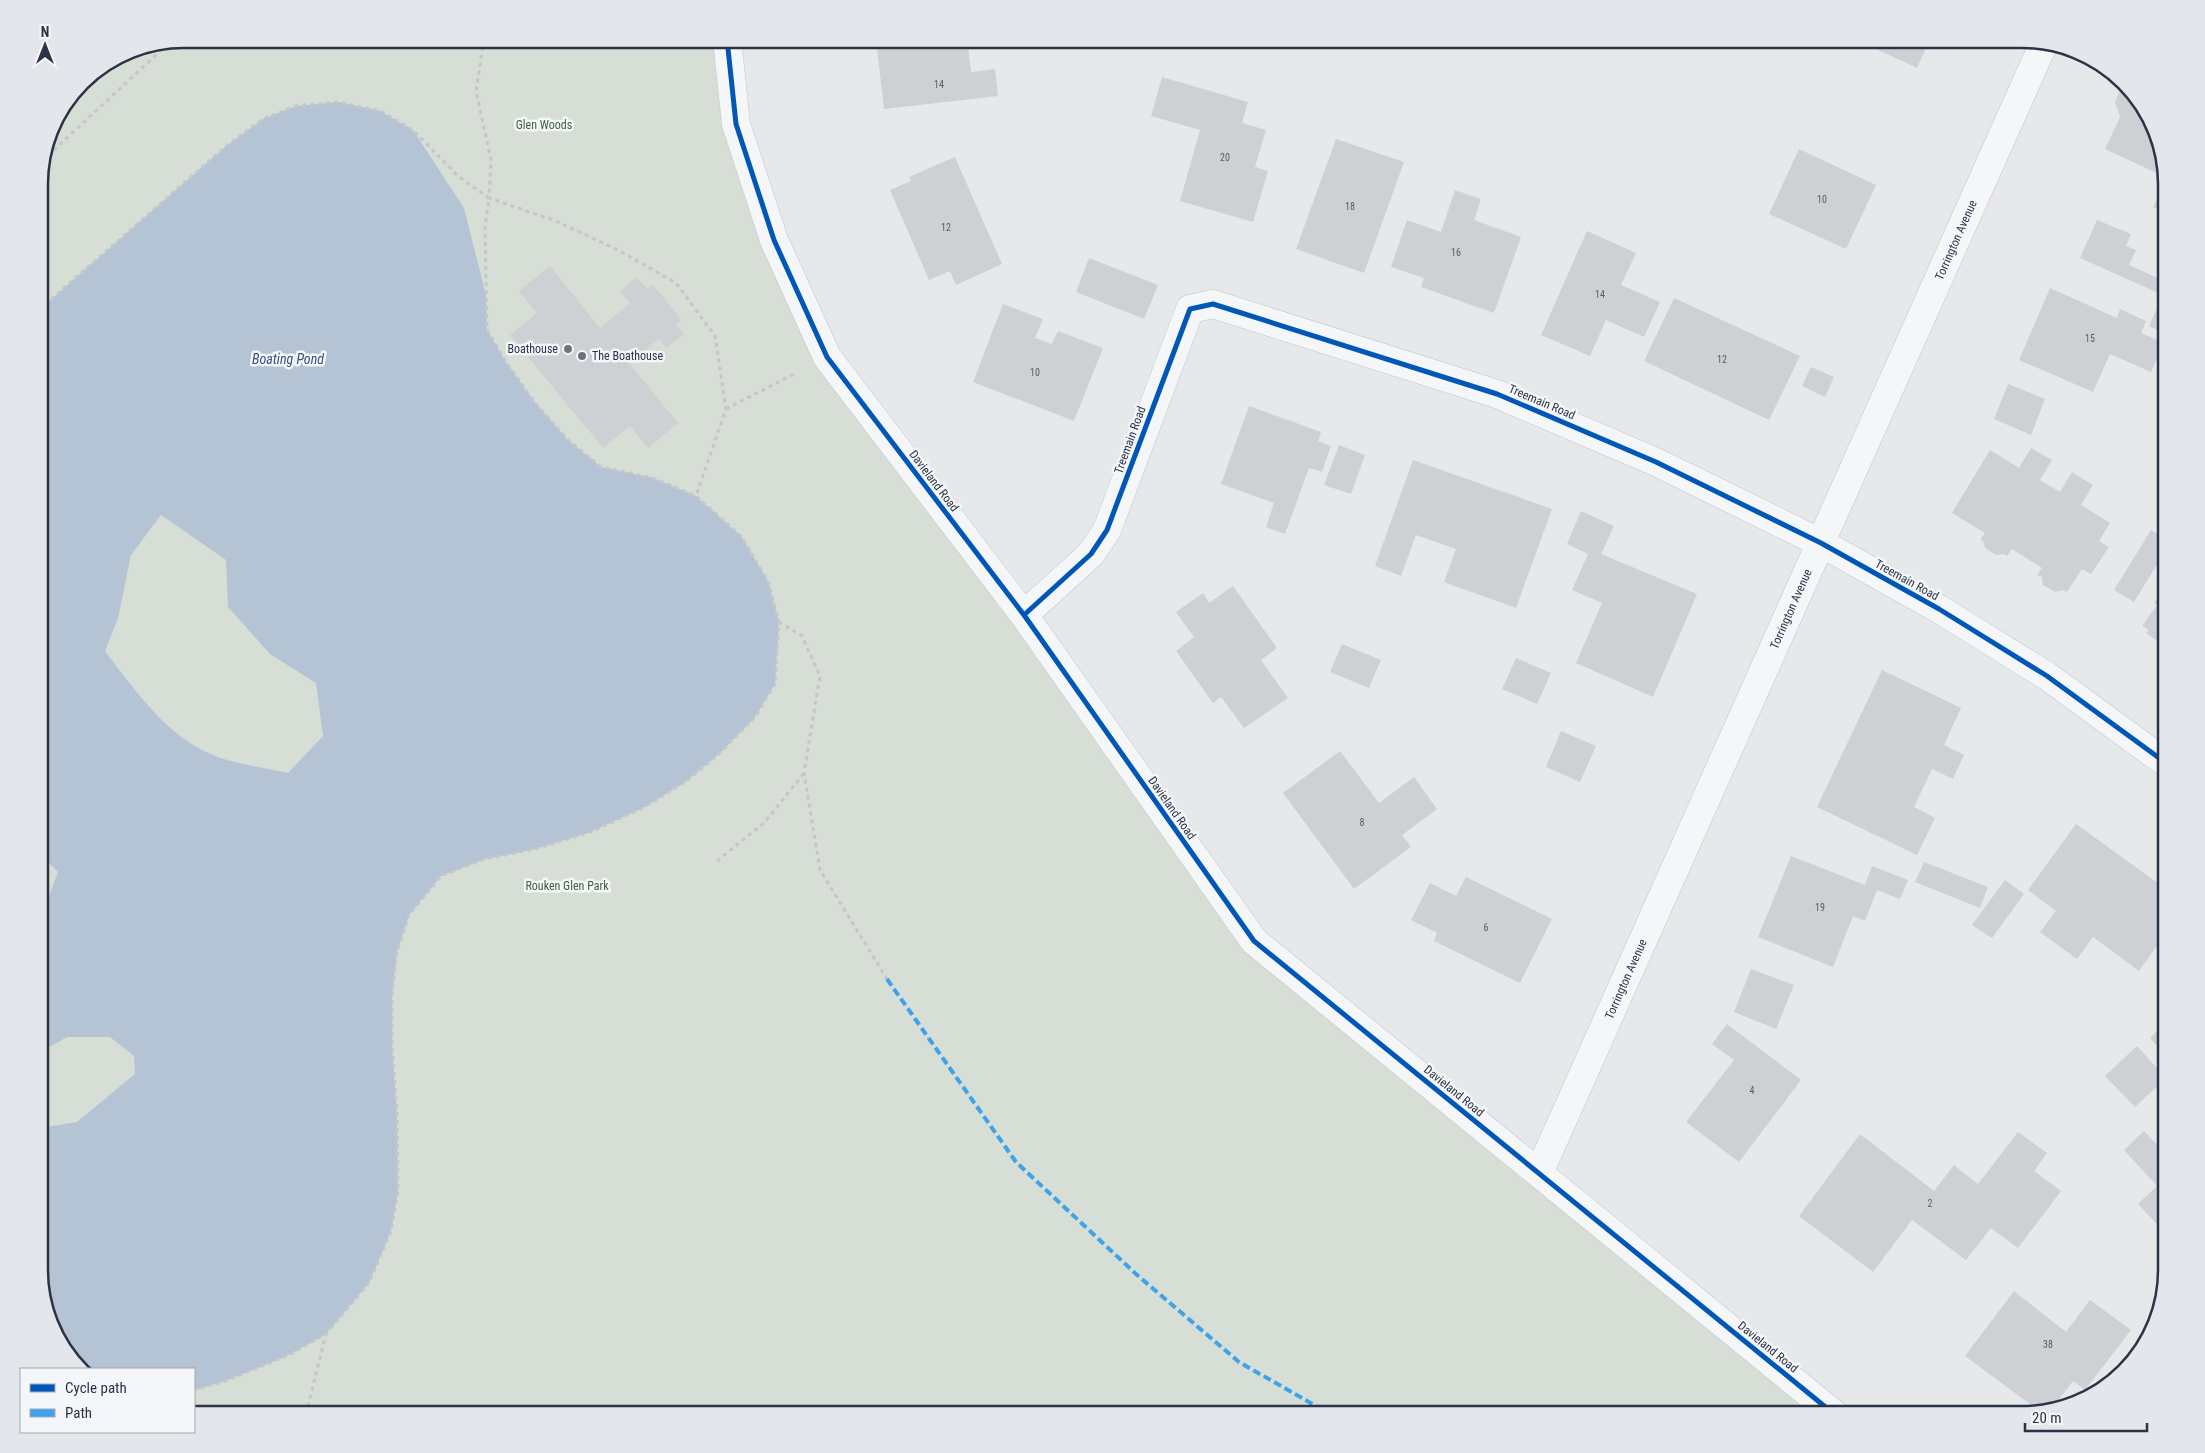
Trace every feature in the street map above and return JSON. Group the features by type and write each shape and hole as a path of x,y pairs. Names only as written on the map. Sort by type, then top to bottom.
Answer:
{"street":[{"name":"Davieland Road","path":"728,48 736,124 774,240 827,357 1024,615 1254,941 1824,1406"},
{"name":"Torrington Avenue","path":"1539,1173 2041,49"},
{"name":"Treemain Road","path":"1024,615 1091,554 1107,530 1190,309 1213,304 1497,394 1656,462 1821,543 1939,609 2047,676 2158,757"}],"path":[{"path":"195,1390 225,1382 269,1363 326,1334 369,1283 392,1231 398,1190 397,1112 392,1046 392,996 397,952 409,915 441,876 485,859 535,849 588,833 643,808 684,782 712,760 754,717 775,684 779,622 768,581 741,536 696,496 653,478 602,467 568,440 533,400 506,362 487,330 484,227 489,198 491,160 476,91 483,48"},
{"path":"51,152 162,50"},
{"path":"48,302 225,147 263,119 296,106 339,102 380,110 413,130 459,177 489,198 556,221 618,250 676,283 715,336 726,409 696,496"},
{"path":"726,409 827,357"},
{"path":"779,622 802,636 820,676 804,773 820,870 887,979"},
{"path":"717,861 765,822 804,773"},
{"path":"308,1406 326,1334"}],"green space":[{"name":"Rouken Glen Park","path":"728,48 736,124 827,357 1254,941 1824,1406 195,1406 195,1368 89,1368 66,1338 58,1322 50,1296 48,1279 48,174 52,148 58,131 70,108 94,81 108,70 148,52 166,49"}],"water":[{"name":"Boating Pond","path":"339,102 380,111 413,130 464,208 486,295 487,330 506,362 533,400 568,440 601,467 653,478 696,496 741,536 768,581 779,622 775,684 755,717 718,755 685,782 643,808 588,833 535,849 485,859 441,876 409,915 397,952 392,996 392,1046 397,1113 398,1190 391,1231 369,1283 326,1334 287,1356 225,1381 195,1390 195,1368 89,1368 66,1338 58,1322 50,1296 48,1279 48,1127 77,1122 135,1074 134,1056 110,1037 67,1037 48,1048 48,899 58,872 48,862 48,302 225,147 263,119 296,106","holes":["161,515 226,560 228,607 270,654 316,683 323,736 288,773 230,761 196,747 166,724 140,696 105,651 118,618 131,555"]}],"building":[{"path":"877,48 968,48 971,72 995,69 998,96 884,109"},
{"path":"1874,48 1926,48 1917,68"},
{"path":"1162,77 1248,102 1242,123 1266,130 1255,167 1268,171 1253,222 1180,201 1200,130 1151,116"},
{"path":"2120,90 2139,115 2153,148 2157,173 2105,149 2120,117 2115,102"},
{"path":"1336,139 1404,162 1364,273 1296,249"},
{"path":"1799,149 1876,185 1846,249 1769,214"},
{"path":"955,157 1002,264 956,285 950,271 929,280 890,190 911,181 909,177"},
{"path":"1455,190 1481,199 1474,220 1521,237 1494,313 1421,287 1424,278 1391,267 1407,220 1441,232"},
{"path":"2158,197 2158,210 2153,207"},
{"path":"2097,220 2131,234 2126,246 2136,250 2129,265 2158,278 2158,293 2080,258"},
{"path":"1587,231 1636,253 1621,285 1660,302 1644,337 1606,320 1590,356 1541,335"},
{"path":"1089,258 1158,285 1144,319 1076,292"},
{"name":"The Boathouse","path":"550,266 600,328 630,303 620,291 637,277 647,289 653,285 682,320 676,325 684,334 666,348 659,339 629,363 678,423 648,448 630,426 603,448 510,335 537,313 519,291"},
{"path":"2050,288 2117,318 2120,309 2146,321 2141,333 2158,340 2158,356 2151,372 2110,354 2093,392 2019,360"},
{"path":"1674,298 1800,356 1769,420 1644,361"},
{"path":"1003,304 1043,319 1035,338 1052,344 1058,331 1103,348 1074,421 973,382"},
{"path":"2158,306 2158,330 2149,326"},
{"path":"1811,367 1834,377 1825,397 1802,386"},
{"path":"2008,384 2045,399 2031,435 1994,419"},
{"path":"1249,406 1321,432 1318,441 1331,446 1322,472 1309,468 1285,534 1266,527 1274,503 1221,484"},
{"path":"1339,445 1365,455 1351,494 1324,485"},
{"path":"2031,448 2052,460 2040,480 2060,492 2072,472 2093,485 2081,505 2110,523 2099,541 2109,547 2091,574 2082,569 2067,592 2062,590 2055,592 2043,585 2042,577 2037,575 2042,568 2012,549 2007,556 2004,554 1996,555 1985,548 1983,541 1980,540 1985,533 1952,513 1990,450 2019,468"},
{"path":"1413,460 1552,509 1516,608 1444,582 1456,549 1416,535 1401,576 1375,566"},
{"path":"1581,511 1614,526 1601,554 1697,594 1653,697 1576,663 1602,603 1572,590 1588,554 1567,544"},
{"path":"2151,530 2158,535 2158,563 2134,602 2114,590"},
{"path":"1233,586 1277,648 1261,660 1288,698 1244,728 1221,697 1213,703 1176,651 1194,637 1176,612 1203,593 1209,603"},
{"path":"2158,598 2157,641 2146,633 2149,630 2142,626 2157,605 2154,603"},
{"path":"1342,644 1381,660 1369,688 1330,672"},
{"path":"1516,658 1551,673 1537,704 1502,689"},
{"path":"1882,670 1961,708 1944,745 1964,755 1953,779 1932,769 1914,807 1935,818 1917,855 1817,807"},
{"path":"1561,731 1596,746 1580,782 1546,767"},
{"path":"1340,751 1379,803 1414,777 1437,809 1402,835 1411,847 1354,889 1283,793"},
{"path":"2076,824 2158,883 2158,944 2139,971 2093,937 2077,959 2040,932 2056,911 2028,890"},
{"path":"1791,856 1865,885 1872,866 1908,880 1900,899 1877,890 1865,921 1853,916 1833,967 1758,937"},
{"path":"1924,862 1988,887 1980,908 1915,882"},
{"path":"1466,877 1552,919 1520,983 1434,941 1437,933 1411,920 1430,883 1456,896"},
{"path":"2005,880 2024,894 1992,938 1972,925"},
{"path":"1751,969 1794,985 1776,1029 1734,1012"},
{"path":"1727,1024 1801,1080 1739,1162 1686,1122 1734,1060 1712,1044"},
{"path":"2158,1030 2158,1047 2150,1038"},
{"path":"2137,1046 2158,1069 2158,1085 2135,1107 2105,1076"},
{"path":"2144,1131 2158,1146 2158,1225 2138,1204 2157,1186 2124,1150"},
{"path":"2018,1132 2047,1153 2034,1171 2061,1191 2018,1248 1991,1228 1966,1260 1912,1220 1873,1272 1799,1216 1860,1134 1934,1191 1954,1165 1978,1184"},
{"path":"2014,1291 2066,1332 2090,1300 2131,1330 2086,1389 2073,1381 2058,1401 2039,1404 2031,1405 1965,1356"}],"marked path":[{"path":"887,979 1016,1162 1136,1274 1239,1362 1316,1406"}],"cycle path":[{"path":"728,48 736,124 774,240 827,357 1024,615 1254,941 1824,1406"},
{"path":"1024,615 1091,554 1107,530 1190,309 1213,304 1497,394 1656,462 1821,543 1939,609 2047,676 2158,757"}],"place":[{"name":"Boathouse","path":"568,349"},
{"name":"The Boathouse","path":"582,356"}],"park label":[{"name":"Glen Woods","path":"544,125"}]}
